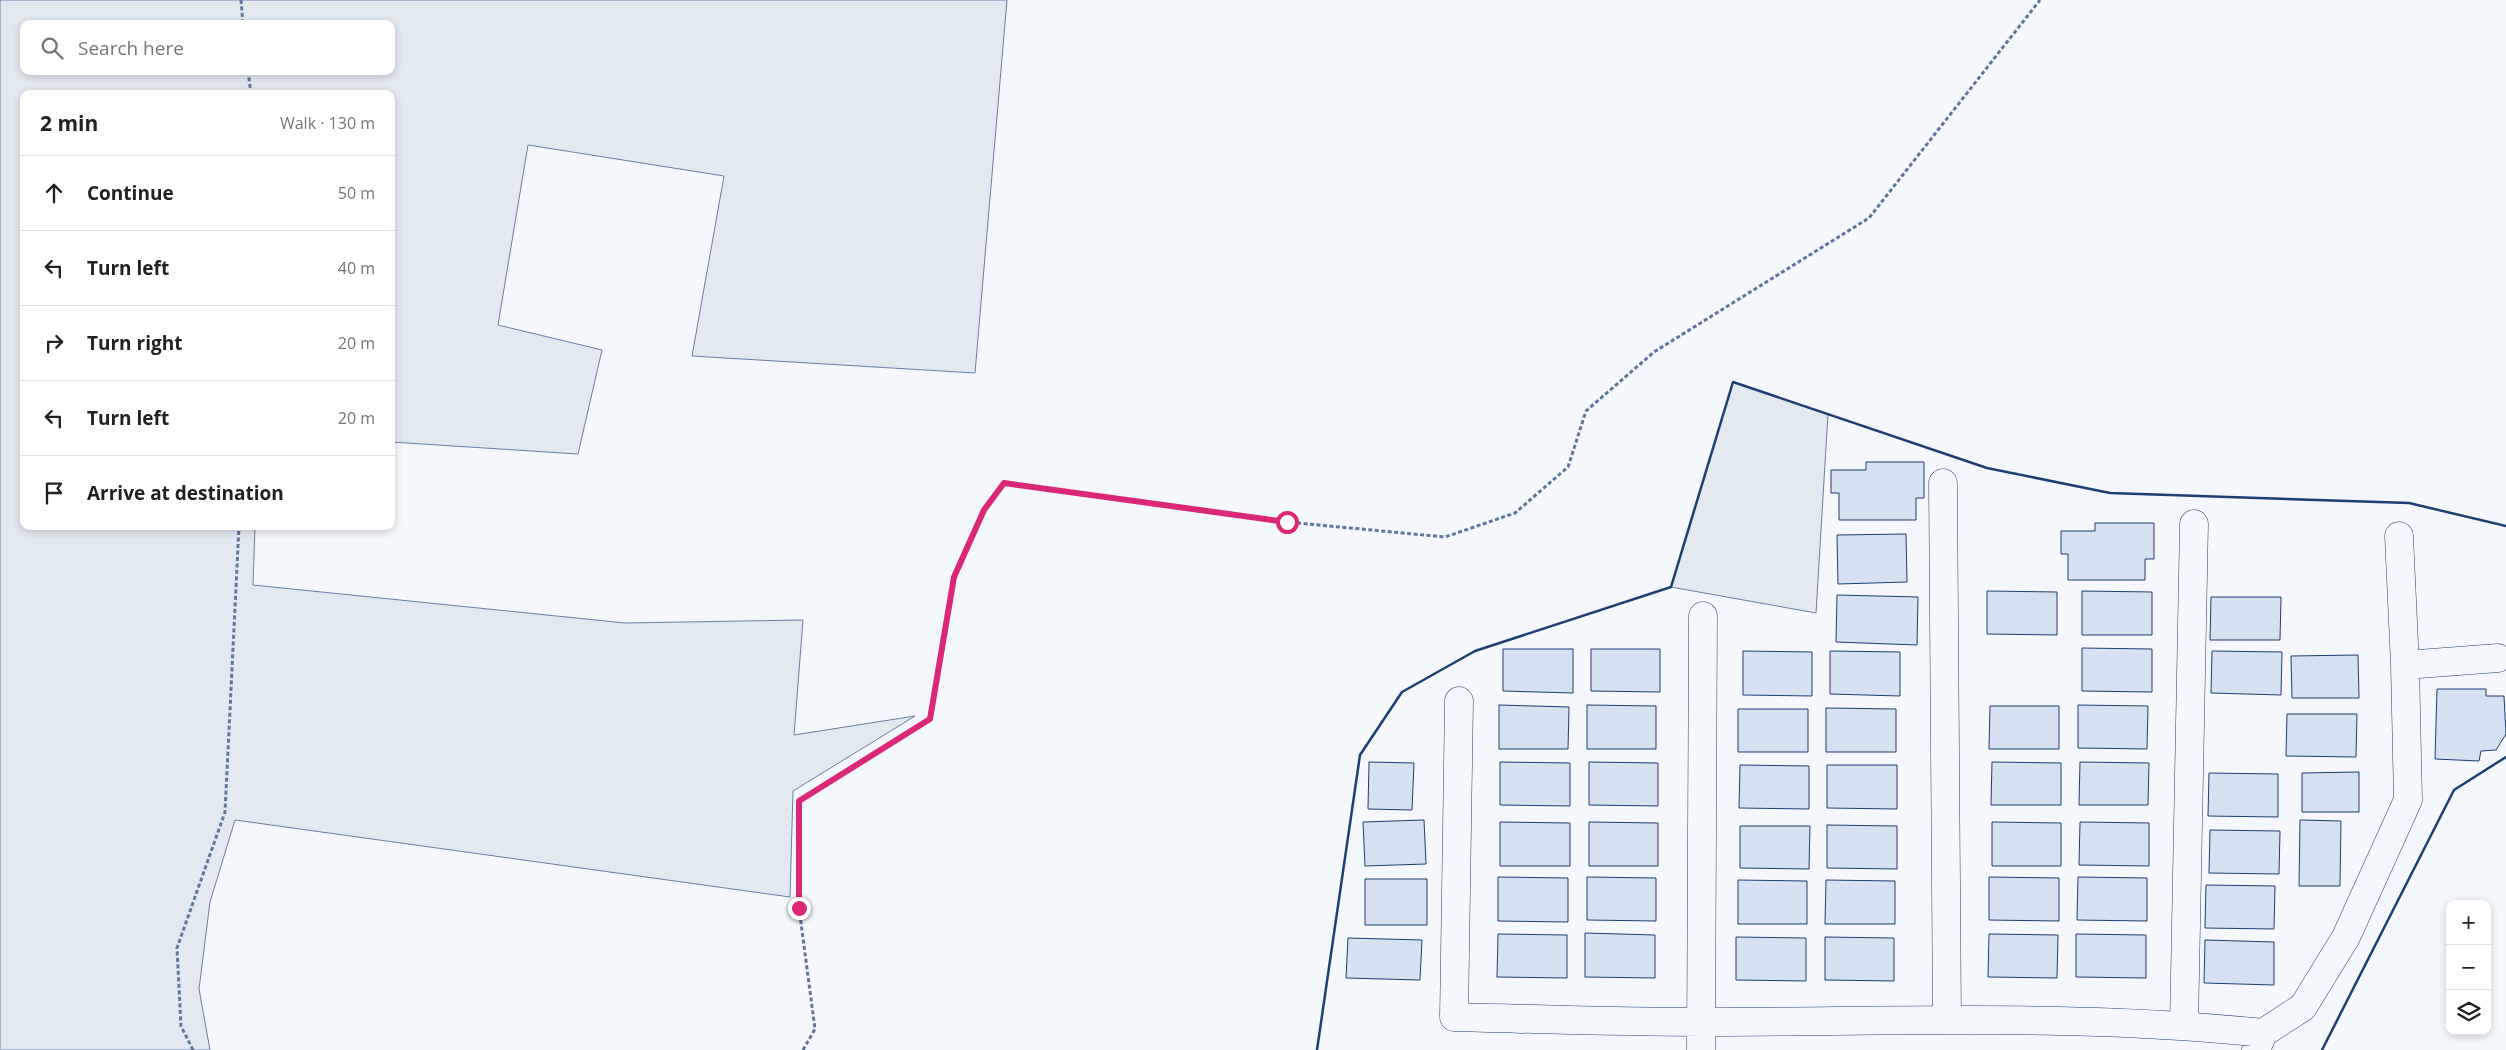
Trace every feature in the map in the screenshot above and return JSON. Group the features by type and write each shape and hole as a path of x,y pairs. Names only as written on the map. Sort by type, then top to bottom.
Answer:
{"street":[{"path":"1943,483 1947,1019"},
{"path":"2184,1025 2194,524"},
{"path":"1459,701 1454,1017 1701,1022 1947,1019 2184,1025 2260,1042 2303,1007 2346,937 2408,800 2405,665 2399,536"},
{"path":"1701,1050 1703,616"},
{"path":"2405,665 2498,658"}],"path":[{"path":"241,0 244,20"},
{"path":"803,1050 815,1029 799,908 799,801 930,719 954,577 984,510 1004,483 1287,522 1445,537 1515,513 1568,467 1586,411 1654,352 1869,218 2040,0"},
{"path":"249,75 250,90"},
{"path":"193,1050 181,1026 177,948 225,812 239,530"}],"shaded area":[{"path":"0,0 1007,0 975,373 692,356 724,176 528,145 498,325 602,350 578,454 395,442 395,90 20,90 20,530 255,530 253,585 625,623 803,620 794,735 915,716 793,791 790,897 235,820 210,902 199,989 210,1050 0,1050"},
{"path":"1733,382 1828,414 1816,613 1671,587"}],"building":[{"path":"1866,462 1924,462 1924,498 1916,498 1916,520 1839,520 1839,493 1831,493 1831,470 1866,470"},
{"path":"2095,523 2154,523 2154,559 2145,559 2145,580 2068,580 2068,554 2061,554 2061,531 2095,531"},
{"path":"1906,534 1907,582 1838,584 1837,535"},
{"path":"1987,591 2057,592 2057,635 1987,634"},
{"path":"2082,591 2152,592 2152,635 2082,635"},
{"path":"1837,595 1918,597 1917,645 1836,642"},
{"path":"2211,597 2281,597 2280,640 2210,640"},
{"path":"2082,648 2152,649 2152,692 2082,691"},
{"path":"1503,649 1573,649 1573,693 1503,691"},
{"path":"1591,649 1660,649 1660,692 1591,691"},
{"path":"1743,651 1812,652 1812,696 1743,695"},
{"path":"1830,651 1900,652 1900,696 1830,694"},
{"path":"2212,651 2282,652 2281,695 2211,693"},
{"path":"2358,655 2359,698 2292,698 2291,656"},
{"path":"2437,689 2486,689 2486,696 2504,696 2506,734 2496,750 2481,751 2479,761 2435,759"},
{"path":"1499,705 1569,707 1568,749 1499,749"},
{"path":"1587,705 1656,706 1656,749 1587,749"},
{"path":"2078,705 2148,706 2147,749 2078,748"},
{"path":"1990,706 2059,706 2059,749 1989,749"},
{"path":"1826,708 1896,709 1896,752 1826,752"},
{"path":"1738,709 1808,709 1808,752 1738,752"},
{"path":"2287,714 2357,714 2356,757 2286,756"},
{"path":"1369,762 1414,763 1412,810 1368,809"},
{"path":"1500,762 1570,763 1570,806 1500,805"},
{"path":"1589,762 1658,763 1658,806 1589,805"},
{"path":"1992,762 2061,763 2061,805 1991,805"},
{"path":"2080,762 2149,763 2148,805 2079,805"},
{"path":"1740,765 1809,766 1809,809 1739,808"},
{"path":"1827,765 1897,765 1897,809 1827,808"},
{"path":"2359,772 2359,812 2302,812 2302,773"},
{"path":"2209,773 2278,774 2278,817 2208,816"},
{"path":"1424,820 1426,864 1365,866 1363,822"},
{"path":"2300,820 2341,821 2340,886 2299,886"},
{"path":"1500,822 1570,823 1570,866 1500,866"},
{"path":"1589,822 1658,823 1658,866 1589,866"},
{"path":"1992,822 2061,823 2061,866 1992,866"},
{"path":"2080,822 2149,823 2149,866 2079,865"},
{"path":"1827,825 1897,826 1897,869 1827,868"},
{"path":"1740,826 1810,826 1809,869 1740,868"},
{"path":"2210,830 2280,831 2279,874 2209,873"},
{"path":"1498,877 1568,878 1568,922 1498,921"},
{"path":"1587,877 1656,878 1656,921 1587,920"},
{"path":"1989,877 2059,878 2059,921 1989,920"},
{"path":"2078,877 2147,878 2147,921 2077,920"},
{"path":"1365,879 1427,879 1427,925 1365,925"},
{"path":"1738,880 1807,881 1807,924 1738,924"},
{"path":"1826,880 1895,881 1895,924 1825,924"},
{"path":"2206,885 2275,886 2274,929 2205,928"},
{"path":"1585,933 1655,935 1655,978 1585,977"},
{"path":"1498,934 1567,935 1567,978 1497,977"},
{"path":"1989,934 2058,935 2057,978 1988,977"},
{"path":"2076,934 2146,935 2146,978 2076,977"},
{"path":"1736,937 1806,938 1806,981 1736,980"},
{"path":"1825,937 1894,938 1894,981 1825,980"},
{"path":"1348,938 1422,940 1420,980 1346,978"},
{"path":"2205,940 2274,942 2274,985 2204,983"}],"wall":[{"path":"1317,1050 1360,755 1402,692 1475,651 1671,587 1733,382 1987,468 2110,493 2409,503 2506,526"},
{"path":"2322,1050 2454,790 2506,757"}],"route":[{"path":"799,908 799,801 930,719 954,577 984,510 1004,483 1287,522"}]}
